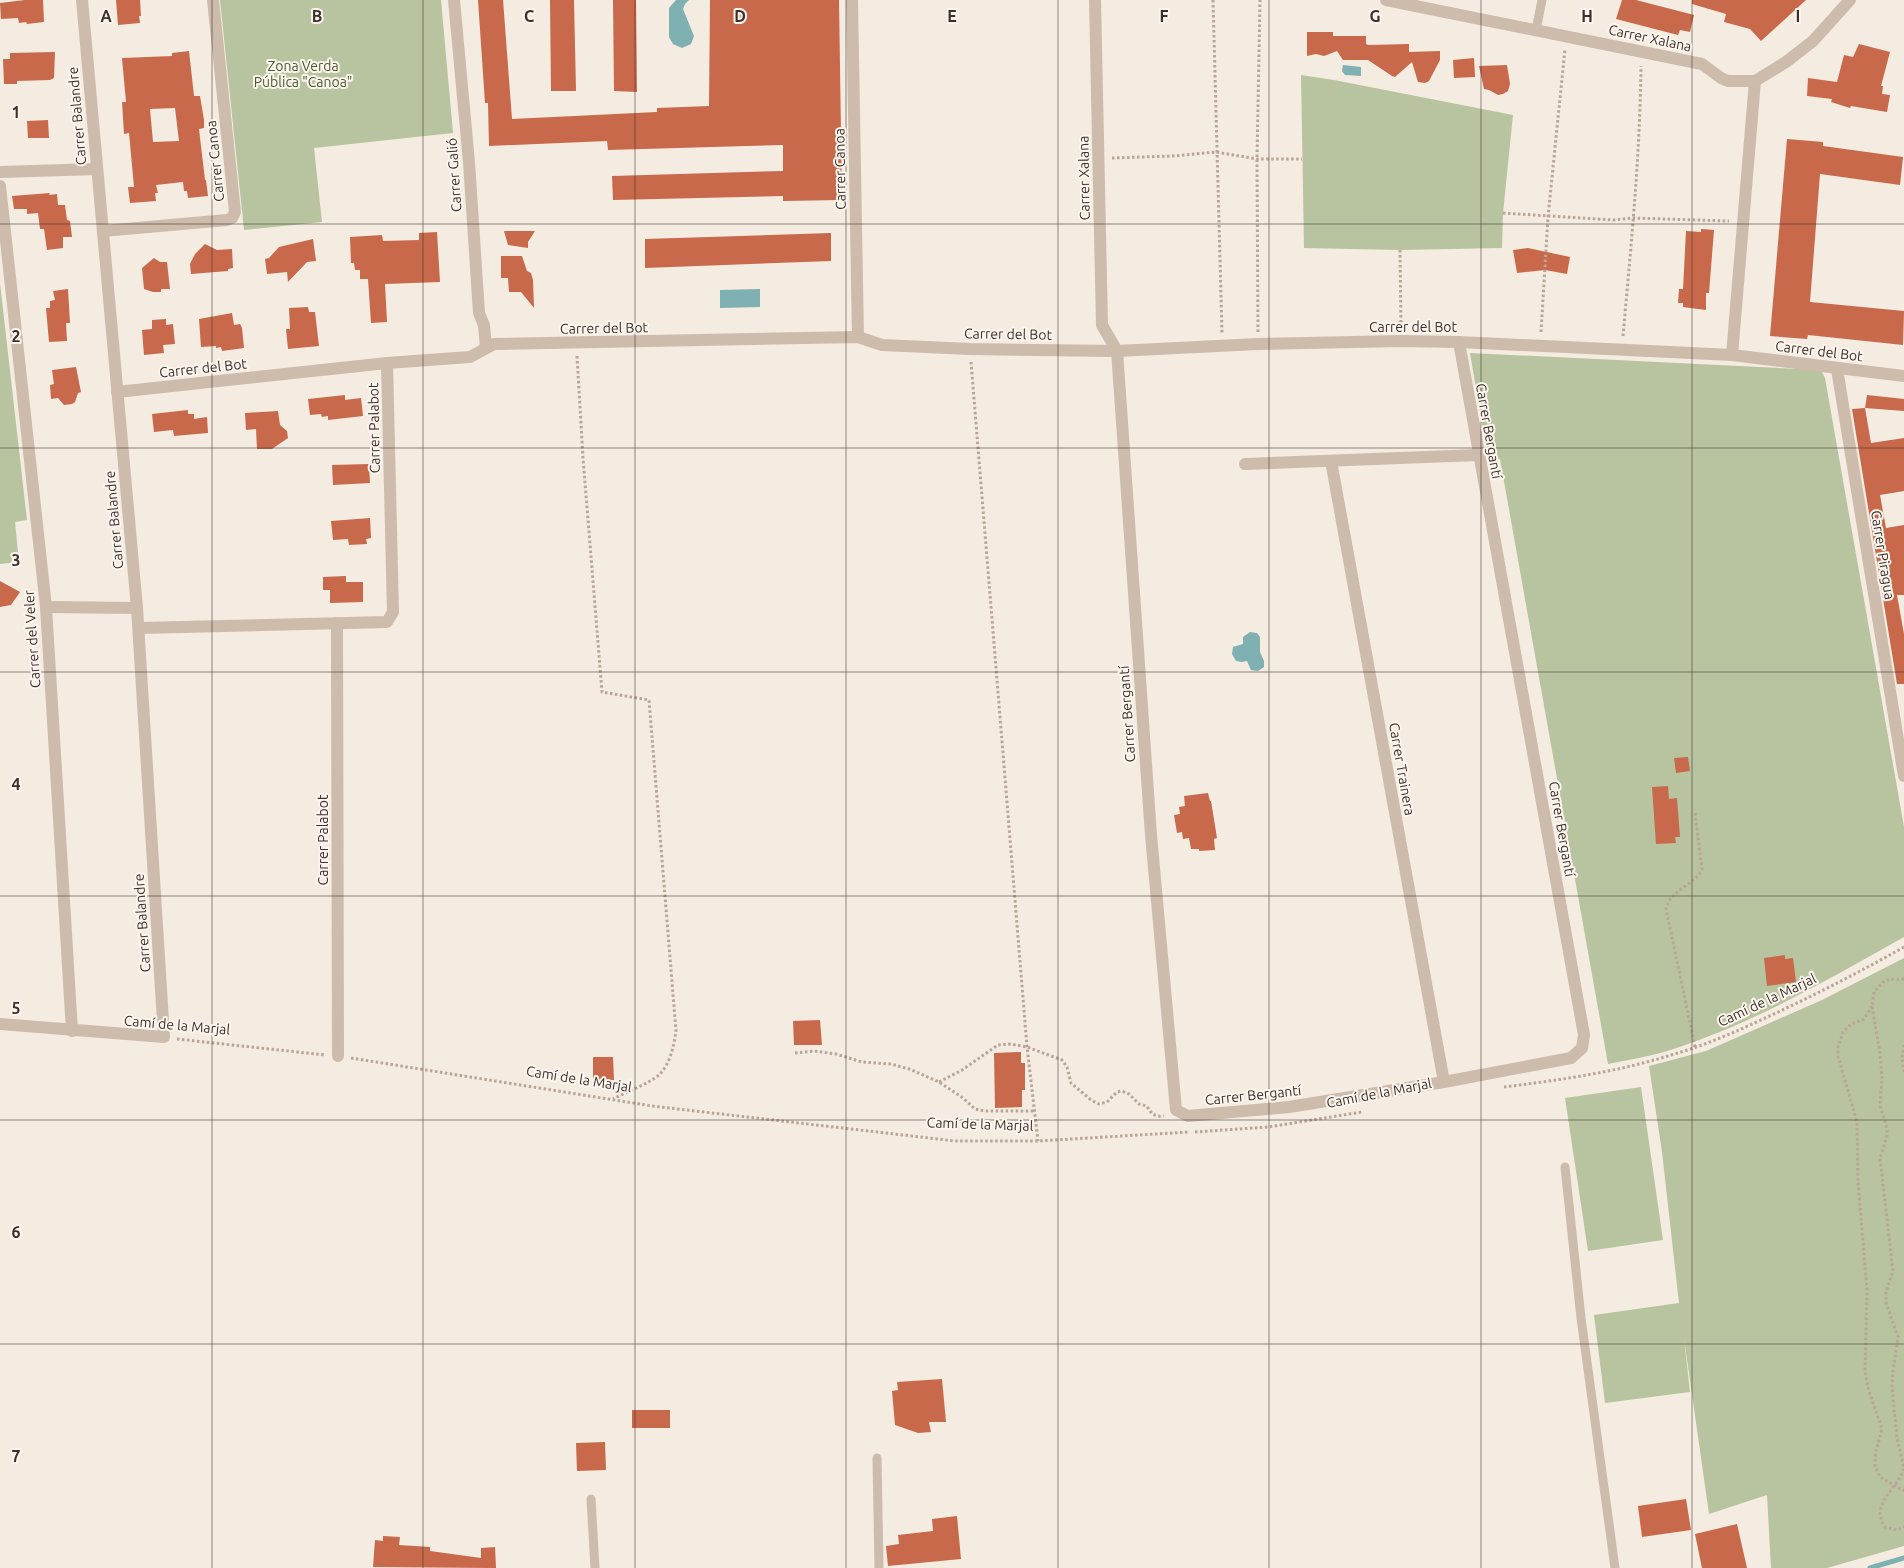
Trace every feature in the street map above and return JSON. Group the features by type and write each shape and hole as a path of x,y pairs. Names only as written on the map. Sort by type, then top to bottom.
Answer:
{"street":[{"name":"Carrer Balandre","path":"82,0 139,628 164,1037"},
{"name":"Carrer Canoa","path":"103,231 227,220 232,218 235,212 213,0"},
{"name":"Carrer Galió","path":"454,0 469,162 478,313 484,325 486,348"},
{"name":"Carrer Canoa","path":"852,0 858,337"},
{"name":"Carrer Xalana","path":"1095,0 1102,325 1117,351"},
{"name":"Carrer Xalana","path":"1386,0 1702,64 1728,81 1756,81"},
{"path":"1732,355 1756,81 1786,62 1813,41 1850,0"},
{"path":"0,172 97,169"},
{"name":"Carrer del Veler","path":"0,186 46,607 72,1031"},
{"name":"Carrer del Bot","path":"117,392 387,363 470,357 494,344 576,344 858,337 882,346 1117,351 1258,344 1401,341 1540,345 1732,355 1904,376"},
{"name":"Carrer Bergantí","path":"1117,351 1151,835 1176,1110 1188,1116 1289,1107 1444,1082 1571,1058 1582,1048 1584,1035 1459,342"},
{"name":"Carrer Palabot","path":"139,628 387,622 393,612 387,363"},
{"name":"Carrer Piragua","path":"1836,369 1904,776"},
{"path":"1245,464 1478,454"},
{"name":"Carrer Trainera","path":"1331,461 1444,1082"},
{"path":"46,607 137,608"},
{"name":"Carrer Palabot","path":"337,623 338,1056"},
{"name":"Camí de la Marjal","path":"0,1024 164,1037"}],"lane":[{"path":"1536,30 1542,0"},
{"path":"1565,1167 1581,1318 1614,1568"},
{"path":"877,1458 880,1568"},
{"path":"592,1499 595,1568"}],"path":[{"path":"1213,0 1222,346"},
{"path":"1258,344 1257,159 1260,0"},
{"path":"1540,345 1548,217 1566,36"},
{"path":"1622,349 1641,103 1642,51"},
{"path":"1099,158 1173,156 1216,152 1257,159 1302,159"},
{"path":"1503,214 1613,220 1633,218 1745,221"},
{"path":"1400,250 1401,341"},
{"path":"576,344 583,458 602,692 649,700 676,1031 674,1047 670,1057 658,1076 612,1100"},
{"path":"970,349 1027,1047 1038,1141"},
{"path":"1695,812 1702,870 1694,880 1670,898 1666,909 1695,1047"},
{"name":"Camí de la Marjal","path":"1502,1087 1540,1083 1620,1068 1672,1055 1695,1047 1730,1034 1813,996 1904,946"},
{"path":"1904,979 1882,982 1874,992 1872,1006 1882,1077 1880,1105 1888,1129 1880,1158 1893,1271 1886,1292 1886,1303 1898,1337 1892,1388 1897,1438 1904,1468 1880,1509 1880,1517 1885,1527 1897,1530 1904,1527"},
{"path":"1872,1006 1864,1019 1851,1024 1843,1032 1838,1047 1838,1056 1857,1122 1858,1182 1867,1290 1865,1371 1868,1388 1882,1430 1876,1451 1875,1466 1880,1477 1904,1491"},
{"name":"Camí de la Marjal","path":"164,1037 338,1056 612,1100 774,1121 956,1141 1038,1141 1268,1127 1367,1111"},
{"path":"939,1082 962,1070 998,1045 1011,1044 1027,1047 1062,1060 1067,1067 1072,1082 1087,1097 1099,1104 1111,1100 1117,1092 1122,1091 1129,1094 1139,1104 1147,1106 1150,1112 1158,1116 1176,1110"},
{"path":"1904,1045 1902,1058 1904,1072"},
{"path":"795,1053 814,1051 836,1054 862,1062 891,1064 909,1069 939,1082 963,1098 975,1109 984,1111 1034,1111"}],"green space":[{"name":"Zona Verda Pública \"Canoa\"","path":"220,0 441,0 453,133 314,148 322,222 244,230"},
{"path":"1301,75 1513,115 1503,213 1502,248 1400,250 1304,248"},
{"path":"0,283 27,520 15,522 19,562 0,564"},
{"path":"1470,353 1821,370 1825,378 1904,827 1904,937 1787,1001 1727,1029 1664,1052 1608,1064 1500,459 1488,459"},
{"path":"1904,958 1904,1546 1827,1568 1771,1568 1767,1495 1709,1514 1684,1338 1690,1392 1605,1403 1594,1315 1679,1303 1662,1152 1649,1066 1706,1051 1822,1000"},
{"path":"1641,1087 1663,1240 1588,1251 1565,1098"}],"water":[{"path":"676,0 689,0 683,9 694,36 691,44 682,48 673,44 669,37 669,8"},
{"path":"1343,65 1361,67 1361,76 1345,75 1342,71"},
{"path":"760,289 760,307 720,308 720,290"},
{"path":"1250,632 1257,633 1260,637 1260,652 1264,661 1264,667 1258,671 1251,670 1247,661 1236,661 1232,654 1233,647 1243,644 1243,637"}],"building":[{"path":"43,0 44,22 27,24 26,22 19,23 18,18 1,19 0,3"},
{"path":"116,0 140,0 140,23 118,25"},
{"path":"478,0 503,0 512,119 657,112 657,108 709,106 710,0 839,0 842,200 783,201 783,196 613,200 612,176 783,171 783,145 608,150 607,141 489,146 488,103 485,103"},
{"path":"550,0 574,0 576,91 551,91"},
{"path":"613,0 636,0 637,92 614,91"},
{"path":"1622,0 1636,0 1694,15 1690,32 1680,30 1678,35 1616,19"},
{"path":"1692,0 1806,0 1761,41 1750,29 1724,22 1726,14 1692,4"},
{"path":"1307,32 1333,32 1333,36 1366,36 1366,44 1368,45 1409,44 1409,52 1440,51 1440,60 1429,81 1425,83 1418,82 1412,62 1395,77 1368,60 1343,60 1337,51 1324,56 1316,54 1307,56"},
{"path":"1859,44 1890,52 1881,86 1883,86 1882,94 1890,95 1887,112 1851,106 1850,108 1831,102 1832,99 1807,96 1808,78 1837,82 1844,55 1853,57"},
{"path":"189,51 194,96 200,96 204,120 204,128 199,129 208,196 188,198 187,191 184,191 183,182 156,185 158,193 155,193 156,201 130,203 128,187 134,187 129,133 124,134 122,102 126,102 122,58 172,56 172,53","holes":["175,108 179,141 153,142 150,109"]},
{"path":"55,52 54,78 50,80 17,81 17,84 4,84 3,59 10,59 10,53"},
{"path":"1474,58 1475,77 1454,78 1453,60"},
{"path":"1507,65 1510,84 1508,91 1498,95 1484,89 1479,66"},
{"path":"48,120 49,138 28,138 27,121"},
{"path":"1787,139 1823,142 1823,146 1903,157 1900,185 1820,174 1810,302 1904,311 1903,345 1808,335 1807,339 1770,336"},
{"path":"50,193 49,195 57,194 58,205 65,205 72,237 63,237 63,248 47,250 44,229 40,229 38,213 27,214 27,209 14,209 12,196"},
{"path":"1701,229 1714,230 1709,293 1706,293 1706,310 1683,307 1683,303 1678,303 1679,289 1683,289 1686,231 1701,232"},
{"path":"504,231 535,231 528,242 528,248 508,245"},
{"path":"437,232 440,282 385,284 387,322 371,323 368,279 360,279 360,270 355,270 354,263 351,263 350,237 382,235 383,241 419,240 419,233"},
{"path":"831,233 831,261 645,268 645,239"},
{"path":"313,239 316,261 307,262 288,282 287,272 267,274 265,259 269,258 279,247"},
{"path":"205,244 217,250 232,249 233,268 228,269 228,271 191,274 190,264 195,254"},
{"path":"1528,248 1570,257 1567,274 1545,270 1517,273 1513,250"},
{"path":"501,256 522,256 527,271 531,273 533,280 534,308 521,292 509,292 508,278 501,278"},
{"path":"154,258 160,262 167,262 170,289 161,289 161,292 153,292 144,289 142,268"},
{"path":"68,289 70,323 66,323 67,341 49,342 46,308 50,308 50,301 55,300 53,291"},
{"path":"308,307 309,312 315,312 319,346 288,349 286,329 290,329 289,308"},
{"path":"232,313 234,325 240,324 242,328 244,348 222,351 221,347 216,348 216,346 201,347 199,319"},
{"path":"166,319 166,325 173,324 175,344 163,345 164,353 144,355 142,330 152,329 152,320"},
{"path":"76,367 81,392 78,393 75,402 64,405 58,398 51,399 50,385 54,384 52,370"},
{"path":"345,395 345,400 361,398 363,416 328,420 328,416 322,417 321,414 310,415 308,399"},
{"path":"1867,395 1904,399 1904,411 1865,408"},
{"path":"1865,408 1871,443 1904,438 1904,491 1880,495 1886,528 1904,525 1904,595 1897,595 1904,634 1904,684 1897,684 1852,409"},
{"path":"188,410 188,414 194,414 194,419 207,417 208,433 174,436 173,430 154,432 152,414"},
{"path":"278,411 280,425 287,431 288,438 272,449 257,449 256,429 246,430 245,413"},
{"path":"369,464 370,483 333,485 332,465"},
{"path":"370,518 371,538 366,539 367,544 349,545 348,539 333,540 331,521"},
{"path":"346,576 346,582 363,582 363,602 330,603 330,590 323,590 323,577"},
{"path":"0,581 20,592 11,605 0,607"},
{"path":"1688,757 1690,771 1676,773 1674,758"},
{"path":"1668,786 1669,799 1677,798 1680,837 1675,837 1676,843 1656,844 1652,787"},
{"path":"1208,793 1217,838 1214,839 1215,850 1199,851 1199,849 1191,849 1189,838 1183,839 1182,832 1177,833 1174,815 1180,814 1179,807 1185,806 1184,796"},
{"path":"1785,955 1785,959 1793,958 1796,982 1767,986 1764,958"},
{"path":"820,1020 822,1045 794,1045 793,1021"},
{"path":"1021,1052 1021,1063 1025,1063 1025,1090 1022,1090 1022,1107 995,1108 994,1053"},
{"path":"593,1057 613,1057 614,1080 593,1080"},
{"path":"942,1379 946,1422 929,1422 931,1432 918,1433 895,1425 892,1391 898,1390 897,1382"},
{"path":"632,1410 670,1410 670,1428 632,1428"},
{"path":"605,1442 606,1470 577,1471 576,1443"},
{"path":"1686,1499 1691,1530 1642,1537 1638,1506"},
{"path":"957,1516 961,1559 888,1566 886,1546 899,1544 898,1535 933,1531 932,1519"},
{"path":"1737,1524 1747,1568 1702,1568 1695,1534"},
{"path":"383,1536 400,1537 399,1545 430,1547 430,1551 481,1558 481,1548 495,1547 496,1568 373,1567 375,1540 383,1541"}],"waterway":[{"path":"1870,1568 1904,1558"}]}
